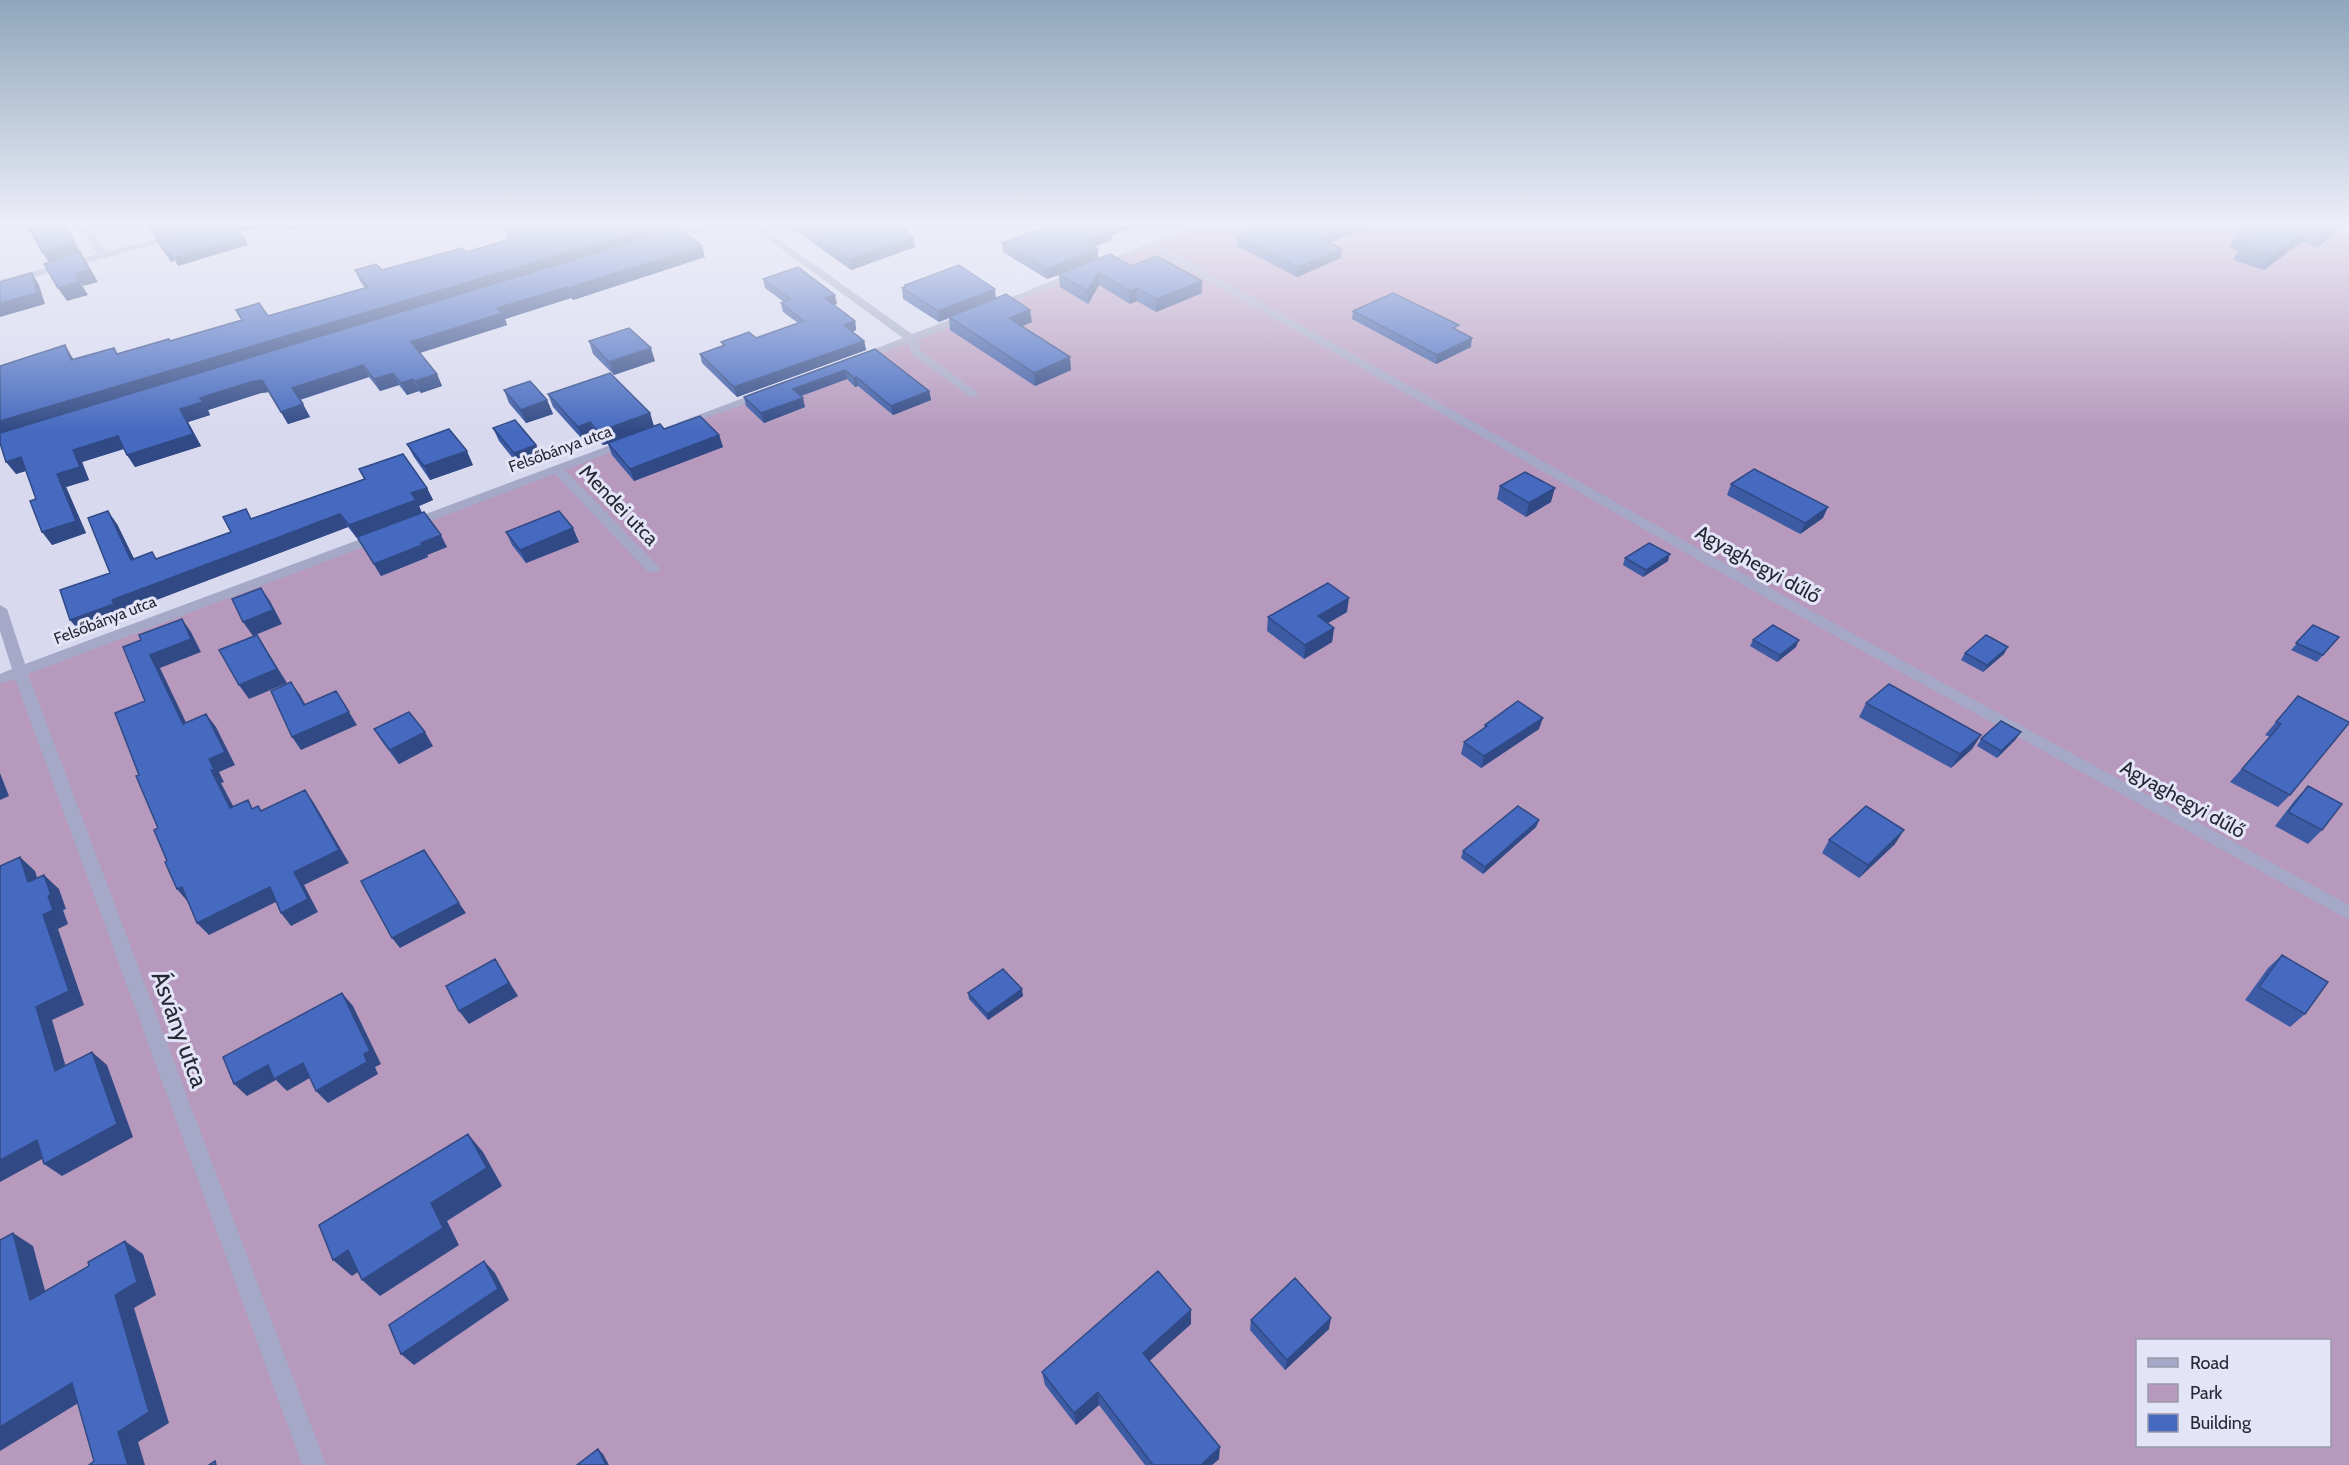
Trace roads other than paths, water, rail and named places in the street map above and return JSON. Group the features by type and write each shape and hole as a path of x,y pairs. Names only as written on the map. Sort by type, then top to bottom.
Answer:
{"street":[{"path":"850,294 912,339 916,352 973,394"},
{"path":"988,309 1024,294"},
{"name":"Agyaghegyi dűlő","path":"1239,294 1710,561 2349,913"},
{"path":"846,363 977,313"},
{"path":"668,428 779,387"},
{"name":"Felsőbánya utca","path":"0,679 635,440"},
{"name":"Mendei utca","path":"557,469 653,568"},
{"name":"Ásvány utca","path":"0,609 20,672 314,1465"}]}
